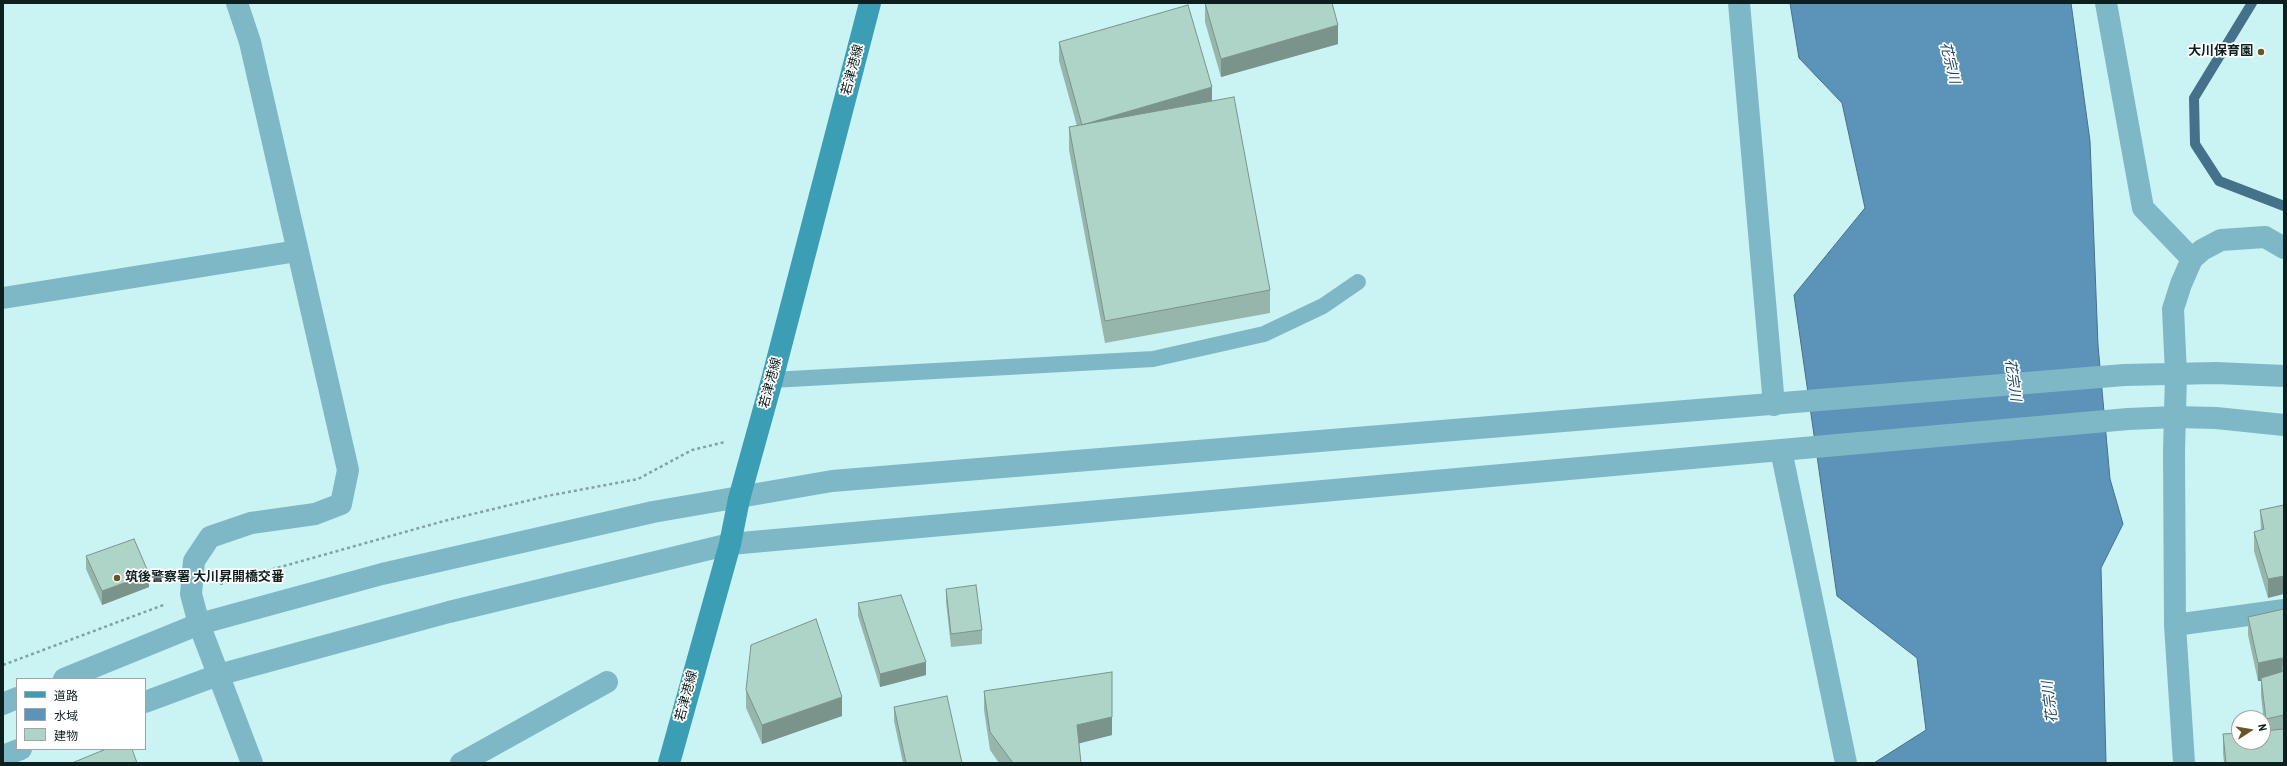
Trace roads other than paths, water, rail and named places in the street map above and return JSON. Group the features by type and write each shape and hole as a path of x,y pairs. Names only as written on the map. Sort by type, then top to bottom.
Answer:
{"main road":[{"name":"若津港線","path":"669,763 730,544 739,499 772,380 870,3"}],"street":[{"path":"236,3 250,42 348,470 341,504 316,514 251,523 210,537 194,561 192,594 200,624 252,763"},
{"path":"1739,3 1783,404"},
{"path":"2106,3 2143,208 2192,259"},
{"path":"2184,763 2175,625 2176,374 2173,309 2181,284 2192,259 2202,250 2221,240 2265,237 2284,248"},
{"path":"3,298 297,251"},
{"path":"66,678 200,624 382,574 653,512 739,499 832,481 2124,375 2261,373 2284,376"},
{"path":"146,702 218,675 449,612 730,544 2128,419 2175,417 2216,418 2284,425"},
{"path":"1790,449 1846,763"},
{"path":"2175,625 2284,610"},
{"path":"461,763 607,682"},
{"path":"3,704 16,698"},
{"path":"3,756 18,750"}],"lane":[{"path":"772,380 1153,360 1264,334 1323,306 1358,282"}],"water":[{"name":"花宗川","path":"1790,3 2071,3 2090,141 2098,345 2110,479 2123,524 2101,568 2106,763 1874,763 1926,730 1917,658 1837,596 1794,295 1865,208 1842,103 1799,58"}],"waterway":[{"path":"2252,3 2194,98 2195,144 2219,181 2284,206"}],"place":[{"name":"大川保育園","path":"2261,52"},
{"name":"筑後警察署 大川昇開橋交番","path":"117,578"}]}
